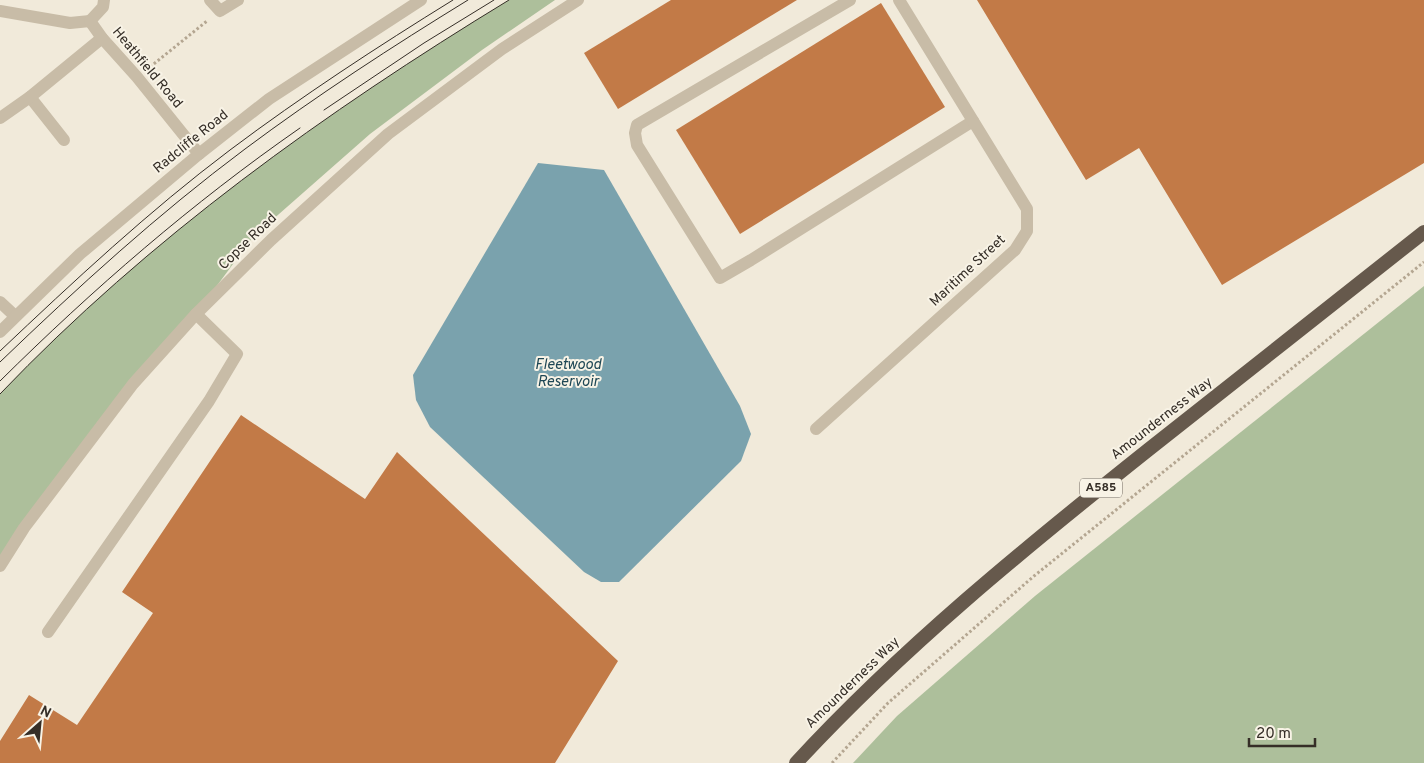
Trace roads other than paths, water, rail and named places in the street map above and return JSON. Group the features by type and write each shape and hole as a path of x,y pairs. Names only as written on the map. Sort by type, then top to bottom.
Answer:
{"highway":[{"name":"Amounderness Way","path":"796,763 885,673 995,574 1118,474 1424,232"}],"street":[{"path":"0,11 70,23 90,21 103,7 104,0"},
{"path":"210,0 220,12 238,0"},
{"name":"Radcliffe Road","path":"0,332 80,254 199,154 270,99 421,0"},
{"name":"Copse Road","path":"0,566 24,528 122,399 196,314 271,240 388,134 502,49 578,0"},
{"path":"850,0 637,125 635,133 637,146 720,278 973,121"},
{"name":"Maritime Street","path":"816,428 1015,250 1028,232 1027,209 899,0"},
{"name":"Heathfield Road","path":"90,21 199,154"},
{"path":"0,118 30,97 102,38"},
{"path":"30,97 64,140"},
{"path":"0,302 15,316"},
{"path":"48,632 209,401 238,354 196,314"}],"water":[{"name":"Fleetwood Reservoir","path":"538,163 604,170 740,406 751,434 741,461 619,582 601,582 584,572 430,427 416,400 413,375"}],"tram line":[{"path":"0,351 112,247 200,173 312,91 453,0"},
{"path":"0,362 119,252 213,174 272,129 327,91 383,53 468,0"},
{"path":"324,110 424,43 494,0"},
{"path":"0,394 57,337 117,282 241,180 373,87 509,0"},
{"path":"0,381 71,313 144,248 221,186 300,128"}]}
